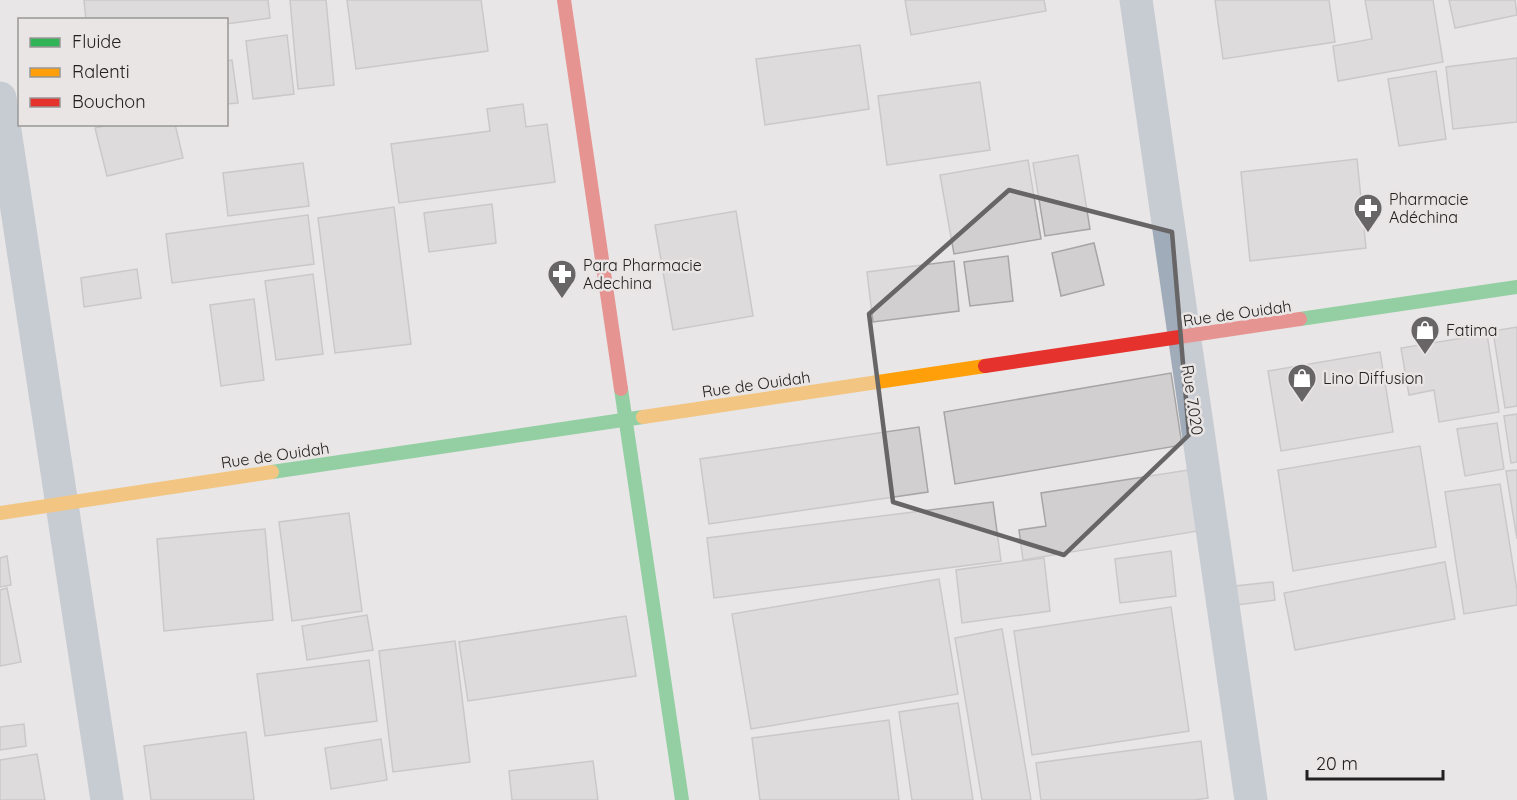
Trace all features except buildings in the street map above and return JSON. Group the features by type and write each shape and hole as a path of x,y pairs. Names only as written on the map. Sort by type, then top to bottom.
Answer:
{"main road":[{"path":"564,0 682,800"},
{"name":"Rue de Ouidah","path":"0,513 1517,288"}],"street":[{"name":"Rue 7.020","path":"1136,0 1251,800"},
{"path":"0,98 107,800"}],"highlighted area":[{"path":"1009,190 1172,232 1189,435 1064,555 893,502 869,314"}],"traffic: fast":[{"path":"1300,319 1517,287"},
{"path":"621,389 682,800"},
{"path":"272,472 643,417"}],"traffic: slow":[{"path":"643,417 985,366"},
{"path":"0,513 272,472"}],"traffic: jam":[{"path":"564,0 621,389"},
{"path":"985,366 1300,319"}],"place":[{"name":"Pharmacie Adéchina","path":"1368,234"},
{"name":"Para Pharmacie Adechina","path":"562,300"},
{"name":"Fatima","path":"1425,356"},
{"name":"Lino Diffusion","path":"1302,404"}]}
